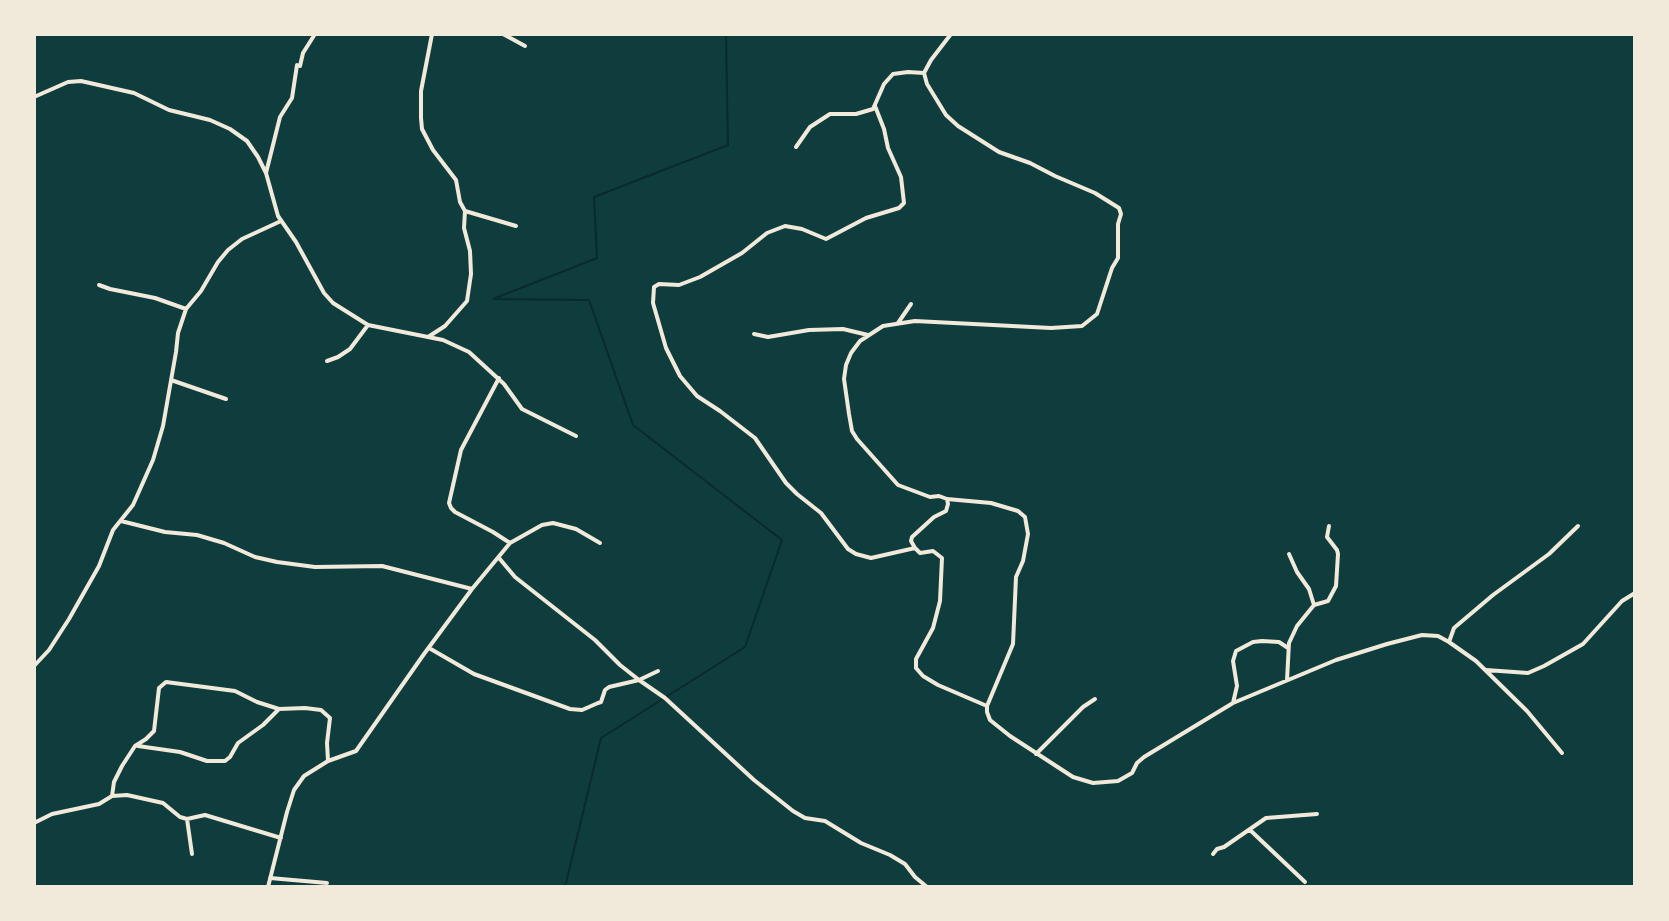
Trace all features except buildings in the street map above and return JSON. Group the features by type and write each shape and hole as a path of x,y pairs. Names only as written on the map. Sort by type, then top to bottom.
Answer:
{"street":[{"path":"266,173 280,117 292,98 303,53 315,34"},
{"path":"428,337 445,326 467,301 471,274 470,251 464,228 465,211 456,180 433,150 422,129 421,91 432,34"},
{"path":"503,34 525,46"},
{"path":"951,34 924,73 927,84 946,115 999,152 1095,193 1119,208 1121,216 1118,224 1118,258 1097,314 1082,326 1051,328 915,321 898,323 883,326 860,341 846,365 844,379 852,431 898,485 930,497 991,503 1018,511 1025,517 1028,534 1023,561 1016,577 1012,651 987,706 988,717 1036,754 1073,777 1093,783 1118,781 1132,773 1144,757 1233,703 1336,660 1422,635 1438,636 1485,670 1527,711 1562,753"},
{"path":"796,147 810,127 830,114 856,114 873,109 884,84 893,74 924,73"},
{"path":"34,97 68,82 81,81 134,93 169,110 210,120 230,129 247,141 258,157 281,221 333,303 368,325 428,337 469,352 499,378 522,409 576,436"},
{"path":"875,106 901,177 904,203 899,208 866,218 826,239 785,226 767,233 742,253 700,277 679,285 659,284 654,287 653,303 666,348 680,376 697,396 755,438 786,483 821,513 848,549 871,558 915,548"},
{"path":"465,211 516,226"},
{"path":"34,666 49,650 69,619 99,566 113,530 133,505 159,443 178,333 186,309 228,250 242,239 281,221"},
{"path":"99,285 186,309"},
{"path":"898,323 911,304"},
{"path":"327,361 350,349 368,325"},
{"path":"754,334 768,337 809,330 843,329 868,335"},
{"path":"499,378 461,450 449,503 455,512 510,543"},
{"path":"171,380 226,399"},
{"path":"947,499 946,511 934,517 911,541 920,553 933,551 942,558 938,609 933,628 916,659 916,668 938,685 987,706"},
{"path":"121,521 165,532 197,535 255,557 296,566 382,566 472,589"},
{"path":"268,887 294,790 304,776 328,761 356,751 472,589 510,543 542,525 553,523 576,529 600,543"},
{"path":"1287,680 1288,649 1292,635 1314,605 1328,601 1336,586 1338,554 1327,537 1329,526"},
{"path":"1449,642 1454,628 1549,554 1578,526"},
{"path":"1289,554 1309,589 1314,605"},
{"path":"499,558 515,577 595,640 620,665 665,698 754,780 793,811 805,818 825,821 861,843 890,855 905,864 927,887"},
{"path":"1485,670 1528,673 1544,666 1583,644 1622,601 1635,593"},
{"path":"1233,703 1237,686 1233,661 1236,651 1262,641 1279,642 1288,649"},
{"path":"429,648 474,674 570,709 582,710 601,702 609,687 639,680 658,671"},
{"path":"112,796 114,782 135,746 154,731 159,688 166,682 235,691 279,709 321,710 330,718 328,761"},
{"path":"1036,754 1095,699"},
{"path":"135,746 180,752 207,761 225,761 238,743 279,709"},
{"path":"34,823 52,814 99,804 112,796 135,796 163,803 175,815 187,819 205,815 281,838"},
{"path":"1213,854 1266,818 1317,814"},
{"path":"187,819 192,854"},
{"path":"1250,830 1305,882"},
{"path":"270,878 327,883"}],"waterway":[{"path":"565,887 601,738 745,647 782,540 633,425 589,300 493,299 597,258 594,197 728,145 726,34"}]}
